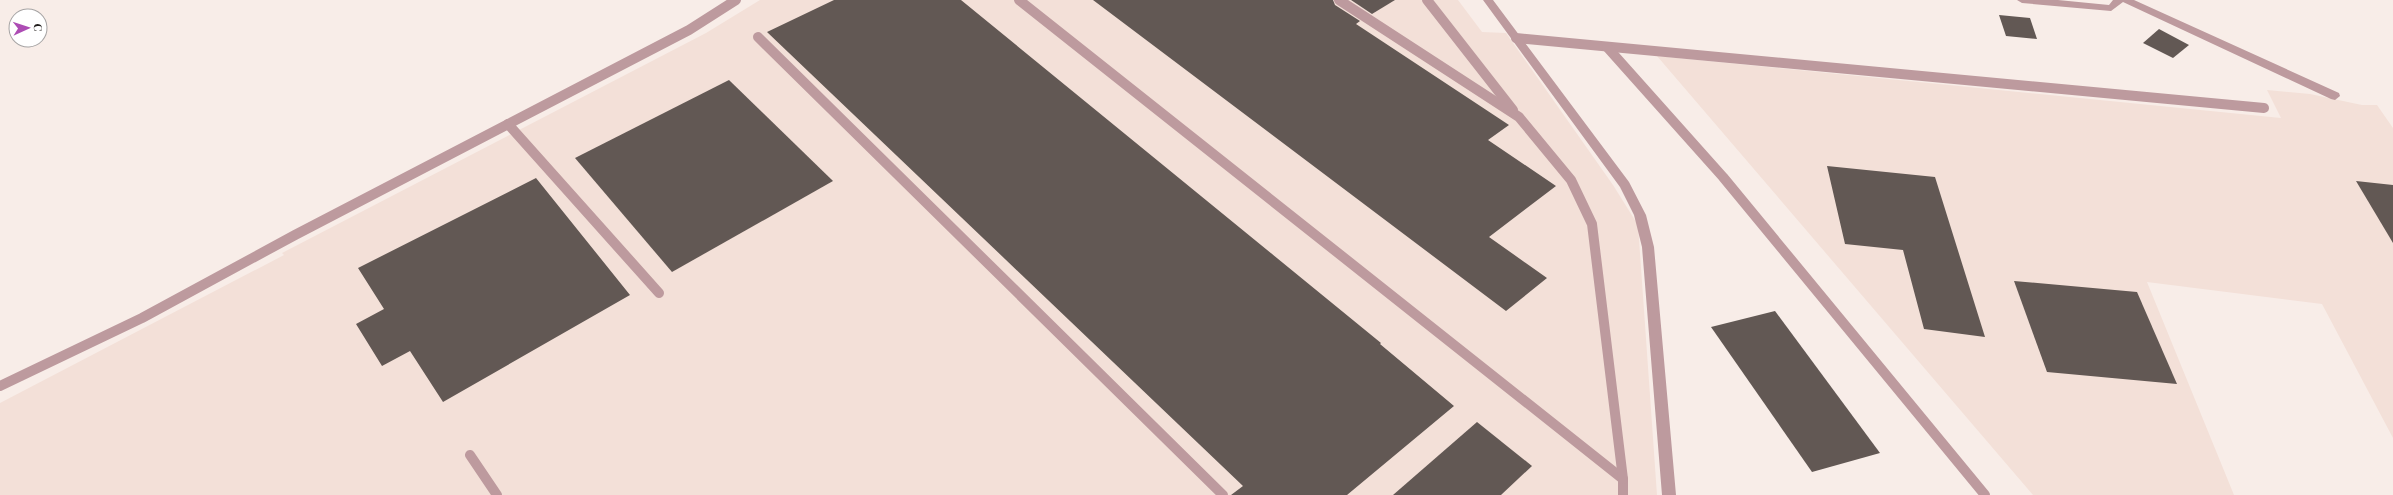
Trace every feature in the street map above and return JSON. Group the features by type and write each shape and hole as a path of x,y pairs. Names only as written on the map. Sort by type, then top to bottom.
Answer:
{"street":[{"path":"1488,0 1625,185 1640,215 1648,247 1669,495"},
{"path":"2022,0 2111,8 2119,0"},
{"path":"2126,0 2335,96"}],"lane":[{"path":"0,386 142,318 689,30 736,0"},
{"path":"1019,0 1622,478"},
{"path":"1339,0 1519,117"},
{"path":"1426,0 1571,180 1592,224 1623,495"},
{"path":"758,38 1223,495"},
{"path":"1516,38 2264,108"},
{"path":"1607,47 1723,177 1985,495"},
{"path":"508,124 659,293"},
{"path":"470,455 497,495"}],"shaded area":[{"path":"760,0 1458,0 1482,32 1506,33 1613,185 1638,225 1657,495 0,495 0,403 284,255 282,253 706,33"},
{"path":"1657,56 2281,118 2267,90 2310,94 2362,105 2377,105 2393,128 2393,438 2322,304 2147,282 2234,495 2033,495"}],"building":[{"path":"834,0 961,0 1381,343 1380,344 1454,406 1347,495 1231,495 1243,486 767,32"},
{"path":"1093,0 1333,0 1335,5 1360,21 1356,24 1509,125 1488,140 1556,186 1489,237 1547,278 1506,311"},
{"path":"1351,0 1395,0 1372,14"},
{"path":"1999,15 2030,18 2037,39 2006,36"},
{"path":"2159,29 2189,45 2173,58 2143,43"},
{"path":"729,80 833,181 672,272 575,158"},
{"path":"1827,166 1935,177 1985,337 1924,329 1903,250 1845,244"},
{"path":"536,178 630,295 443,402 410,351 382,366 356,324 384,309 358,268"},
{"path":"2356,181 2393,185 2393,243"},
{"path":"2014,281 2137,292 2177,384 2047,372"},
{"path":"1775,311 1880,453 1812,472 1711,327"},
{"path":"1477,422 1532,466 1501,495 1393,495"}]}
